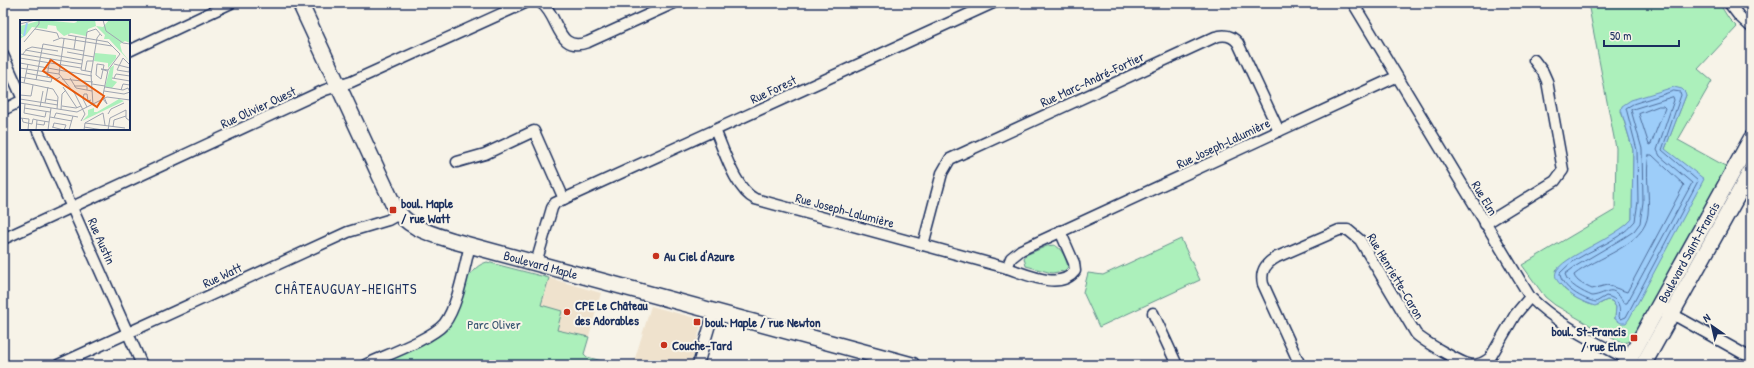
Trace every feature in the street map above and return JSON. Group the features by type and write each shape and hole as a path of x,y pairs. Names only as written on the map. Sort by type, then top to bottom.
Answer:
{"street":[{"path":"130,51 231,3"},
{"name":"Boulevard Maple","path":"300,3 399,214 412,225 426,232 470,245 912,365"},
{"name":"Rue Olivier Ouest","path":"3,239 325,90 351,82 525,3"},
{"path":"541,3 548,8 564,38 576,45 588,42 674,3"},
{"name":"Rue Forest","path":"536,263 552,208 555,203 993,3"},
{"name":"Rue Elm","path":"1353,3 1396,77 1530,297 1563,324 1631,363"},
{"path":"1730,3 1739,16 1751,27"},
{"name":"Rue Marc-André-Fortier","path":"923,245 942,172 950,159 1220,35 1230,36 1238,43 1279,131"},
{"path":"3,55 20,93"},
{"path":"1485,224 1555,181 1562,170 1547,81 1543,72 1534,60"},
{"name":"Rue Joseph-Lalumière","path":"1007,268 1008,262 1015,254 1396,77"},
{"path":"3,110 20,102"},
{"name":"Rue Austin","path":"37,130 142,365"},
{"name":"Rue Joseph-Lalumière","path":"715,130 740,186 748,196 761,201 1056,281 1073,274 1075,271 1074,263 1060,232"},
{"path":"457,162 485,154 534,131 564,198"},
{"name":"Boulevard Saint-Francis","path":"1643,365 1666,310 1751,139"},
{"name":"Boulevard Saint-Francis","path":"1631,363 1666,310 1751,171"},
{"name":"Rue Watt","path":"58,365 348,232 388,220 399,214"},
{"name":"Rue Henriette-Caron","path":"1300,365 1263,284 1263,271 1268,262 1277,257 1339,230 1344,229 1353,233 1360,240 1412,328 1420,338 1471,365 1483,363 1490,358 1515,315 1530,297"},
{"path":"365,365 428,336 443,325 454,301 470,245"},
{"path":"1666,310 1751,358"},
{"path":"698,365 714,311"},
{"path":"1153,313 1177,365"}],"shaded area":[{"name":"CPE Le Château des Adorables","path":"549,278 601,293 584,354 531,338"},
{"path":"651,306 699,319 701,325 691,365 633,365"}],"green space":[{"path":"1588,3 1719,3 1729,19 1737,27 1698,69 1712,81 1678,140 1727,167 1632,339 1625,343 1617,341 1555,305 1545,297 1522,265 1615,210 1616,148","holes":["1686,95 1665,149 1615,319 1616,307 1612,301 1607,300 1598,305 1589,304 1576,298 1564,289 1556,270 1565,263 1616,234 1632,219 1633,150 1621,111"]},
{"path":"1181,239 1200,280 1099,327 1083,292 1088,273 1103,275"},
{"path":"1054,245 1061,251 1066,261 1068,267 1064,271 1052,273 1026,266 1024,258 1026,255 1047,246"},
{"name":"Parc Oliver","path":"487,262 549,278 541,305 562,311 557,330 589,337 584,354 587,357 617,365 378,365 426,343 443,332 449,325 458,298 467,279 479,266"}],"water":[{"path":"1674,87 1682,89 1686,95 1665,149 1704,179 1629,319 1626,323 1621,323 1615,319 1616,307 1612,301 1607,300 1595,306 1581,300 1565,289 1556,278 1556,272 1560,266 1568,260 1615,233 1632,219 1633,150 1621,110 1622,106 1631,100"}],"place":[{"name":"boul. Maple / rue Watt","path":"393,210"},
{"name":"Au Ciel d'Azure","path":"656,256"},
{"name":"CPE Le Château des Adorables","path":"567,312"},
{"name":"boul. Maple / rue Newton","path":"697,322"},
{"name":"boul. St-Francis / rue Elm","path":"1634,338"},
{"name":"Couche-Tard","path":"664,345"}],"district":[{"name":"CHÂTEAUGUAY-HEIGHTS","path":"346,288"}]}
